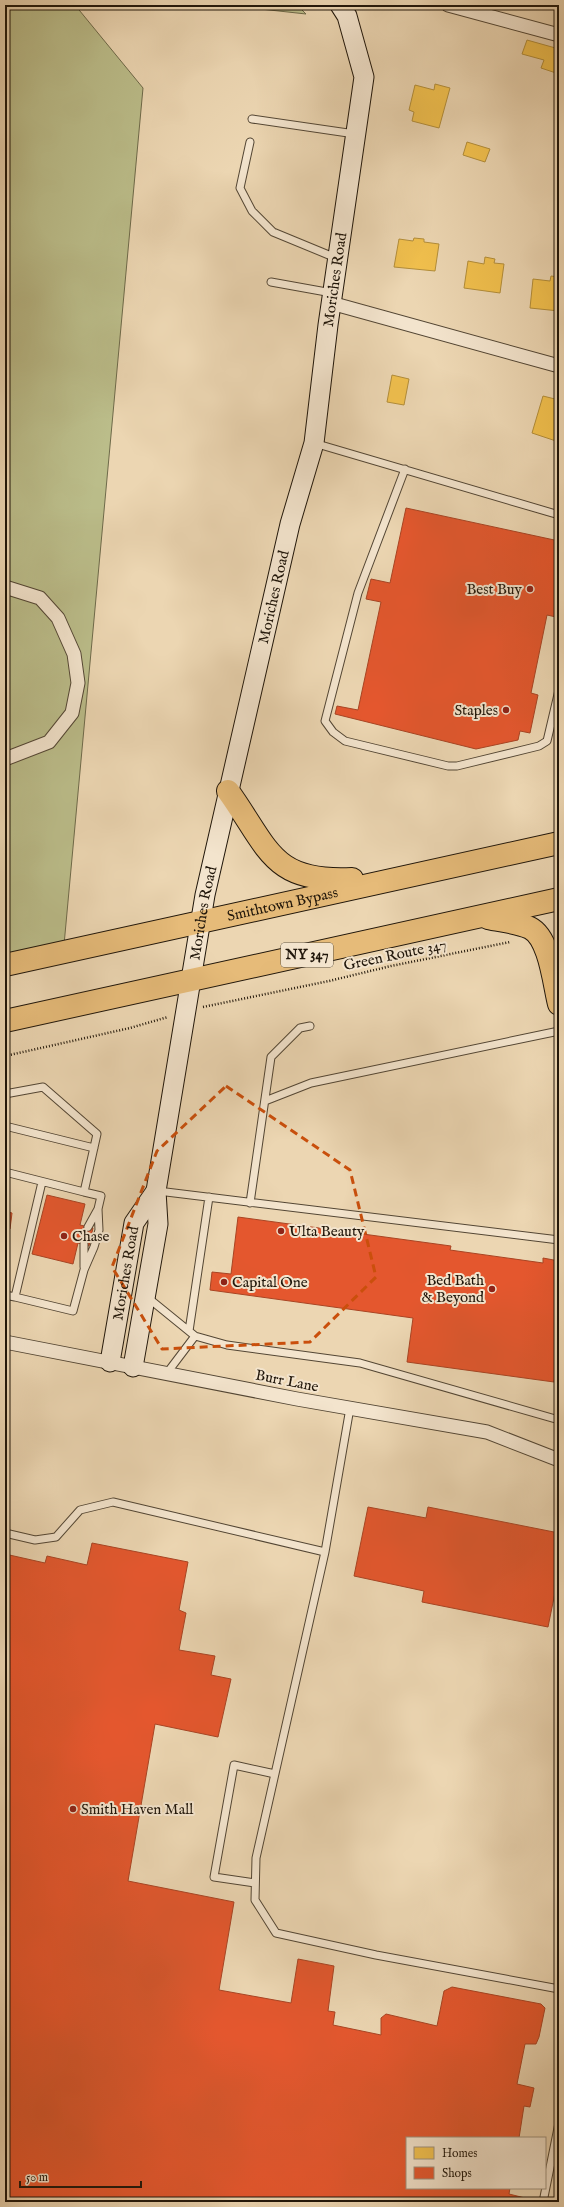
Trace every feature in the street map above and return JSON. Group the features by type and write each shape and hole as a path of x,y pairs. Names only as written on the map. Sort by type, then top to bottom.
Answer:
{"highway":[{"path":"228,791 270,853 297,874 324,880 407,876"},
{"name":"Smithtown Bypass","path":"5,965 559,843"},
{"name":"NY 347","path":"5,1021 559,899"},
{"path":"481,916 524,926 536,932 546,949 559,1004"}],"main road":[{"name":"Moriches Road","path":"133,1367 158,1224 156,1191 201,922 228,791 290,524 314,443 332,298 357,134 364,77 348,16 340,5"},
{"name":"Moriches Road","path":"110,1362 134,1223 156,1191"}],"street":[{"path":"448,5 559,35"},
{"path":"332,298 559,366"},
{"path":"5,587 40,598 58,618 74,654 78,683 72,713 49,742 5,758"},
{"name":"Burr Lane","path":"5,1342 167,1374 487,1432 559,1460"}],"lane":[{"path":"252,119 357,134"},
{"path":"250,142 240,188 252,211 273,232 338,259"},
{"path":"271,282 332,298"},
{"path":"314,443 559,515"},
{"path":"405,469 358,593 325,721 333,732 346,741 448,766 457,766 539,746 547,741 559,690"},
{"path":"250,1202 272,1057 300,1028 310,1026"},
{"path":"265,1101 318,1081 559,1031"},
{"path":"5,1094 44,1087 97,1134 84,1192"},
{"path":"5,1126 94,1148"},
{"path":"5,1172 101,1196 98,1209 99,1230 94,1247 84,1270 74,1310 5,1295"},
{"path":"15,1298 42,1182"},
{"path":"156,1191 559,1240"},
{"path":"167,1374 192,1334 210,1197"},
{"path":"88,1227 98,1209"},
{"path":"84,1244 84,1270"},
{"path":"145,1295 192,1334 227,1345 360,1363 559,1420"},
{"path":"350,1408 325,1552 256,1858 255,1900 276,1933 376,1955 559,1989"},
{"path":"5,1533 35,1540 56,1537 80,1510 113,1502 325,1552"},
{"path":"255,1883 214,1877 234,1765 275,1774"},
{"path":"544,2202 559,2123"}],"path":[{"name":"Green Route 347","path":"221,1002 329,981 378,968 511,942"},
{"path":"5,1056 130,1028"},
{"path":"5,1796 9,1797"}],"highlighted area":[{"path":"226,1086 350,1170 376,1277 310,1342 162,1349 112,1267 157,1151"}],"green space":[{"path":"5,5 75,5 143,88 64,945 5,960"},
{"path":"224,5 297,5 306,14"}],"building: Homes":[{"path":"527,40 559,49 556,73 541,68 544,60 522,54"},
{"path":"435,84 450,88 439,128 412,121 414,112 409,110 415,85 434,90"},
{"path":"467,142 490,149 485,162 463,155"},
{"path":"414,238 424,239 424,242 439,244 435,271 394,267 399,239 413,241"},
{"path":"485,257 495,259 494,263 504,264 500,293 464,288 468,261 484,264"},
{"path":"551,276 559,277 559,311 530,308 533,279 550,281"},
{"path":"392,375 409,379 404,405 387,402"},
{"path":"543,396 559,400 559,442 532,433"}],"building: Shops":[{"path":"406,508 559,541 559,601 556,617 547,615 531,693 538,695 530,733 520,731 518,740 476,749 335,714 337,706 358,710 381,602 366,599 371,579 390,583"},
{"name":"Chase","path":"47,1195 85,1204 80,1225 93,1228 89,1246 78,1243 73,1264 32,1254"},
{"path":"5,1211 12,1213 10,1229 5,1228"},
{"path":"238,1217 451,1246 450,1250 543,1263 543,1258 559,1261 559,1362 557,1361 554,1382 407,1362 413,1318 210,1290 212,1272 231,1274"},
{"path":"368,1507 426,1518 428,1507 559,1533 559,1573 548,1627 422,1602 424,1591 354,1576"},
{"name":"Smith Haven Mall","path":"92,1543 188,1562 179,1610 186,1613 179,1650 215,1656 211,1675 231,1679 218,1737 155,1724 128,1881 234,1902 219,1990 291,2003 298,1959 334,1966 328,2011 335,2012 333,2025 381,2035 381,2018 386,2014 437,2026 444,1991 452,1987 541,2004 545,2008 539,2037 536,2044 525,2044 517,2084 534,2088 530,2107 524,2106 519,2137 406,2137 406,2189 510,2189 509,2194 525,2198 525,2202 5,2202 5,1554 45,1563 47,1556 87,1565"}],"place":[{"name":"Best Buy","path":"530,589"},
{"name":"Staples","path":"506,710"},
{"name":"Ulta Beauty","path":"281,1231"},
{"name":"Chase","path":"64,1236"},
{"name":"Capital One","path":"224,1282"},
{"name":"Bed Bath & Beyond","path":"492,1289"},
{"name":"Smith Haven Mall","path":"73,1809"}]}
